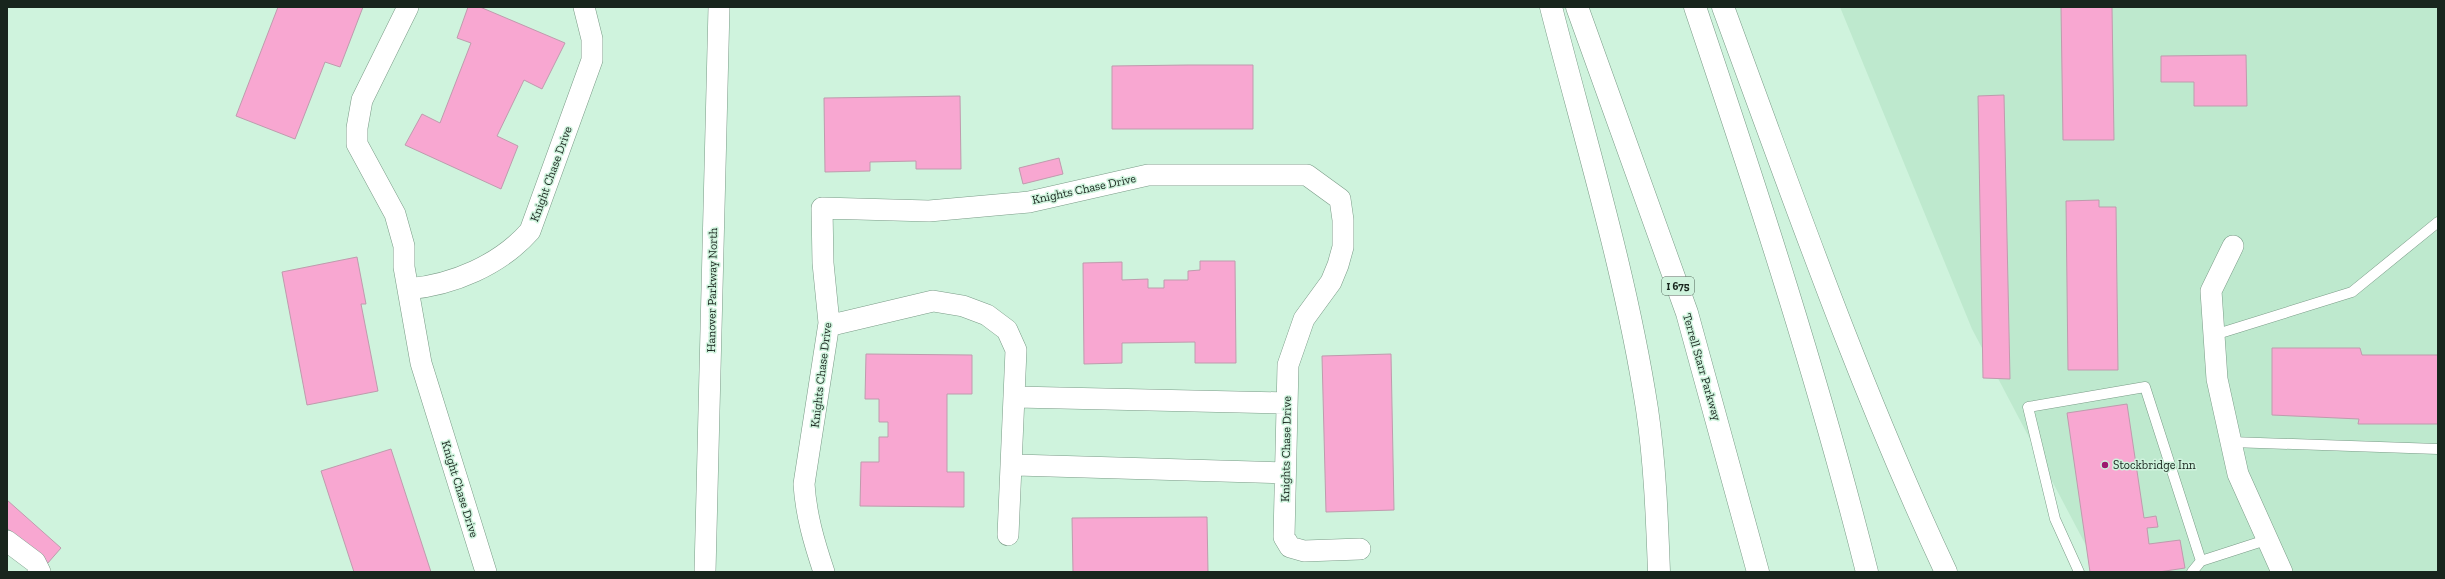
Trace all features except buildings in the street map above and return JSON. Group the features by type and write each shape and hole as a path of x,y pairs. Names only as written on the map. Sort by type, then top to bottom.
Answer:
{"highway":[{"path":"1551,7 1623,284 1647,410 1657,506 1659,572"},
{"name":"Terrell Starr Parkway","path":"1577,7 1687,313 1758,572"},
{"path":"1695,7 1790,297 1850,503 1867,572"},
{"path":"1723,7 1810,244 1869,394 1946,572"}],"street":[{"name":"Knight Chase Drive","path":"408,7 362,100 357,128 357,144 395,214 404,246 408,289 421,363 486,572"},
{"name":"Knight Chase Drive","path":"408,289 425,287 485,266 517,245 530,231 592,60 592,39 584,7"},
{"name":"Hanover Parkway North","path":"705,572 719,7"},
{"name":"Knights Chase Drive","path":"817,567 805,509 804,484 829,323 823,263 822,208 929,211 1029,202 1148,175 1307,175 1340,199 1343,220 1342,247 1331,282 1304,319 1288,365 1284,537 1290,547 1304,551 1360,549"},
{"path":"2233,246 2211,290 2217,379 2238,474 2266,540 2282,572"},
{"path":"829,323 836,324 934,301 963,306 987,315 1007,330 1016,350 1008,535"},
{"path":"1015,397 1287,403"},
{"path":"1012,465 1285,473"},
{"path":"7,540 35,562 40,572"}],"lane":[{"path":"2214,335 2352,292 2438,222"},
{"path":"2079,572 2055,519 2028,407 2145,387 2201,561"},
{"path":"2231,442 2438,449"},
{"path":"2192,572 2201,561 2266,540"}],"shaded area":[{"path":"1840,7 2438,7 2438,572 2100,572 1972,329"}],"place":[{"name":"Stockbridge Inn","path":"2105,465"}]}
